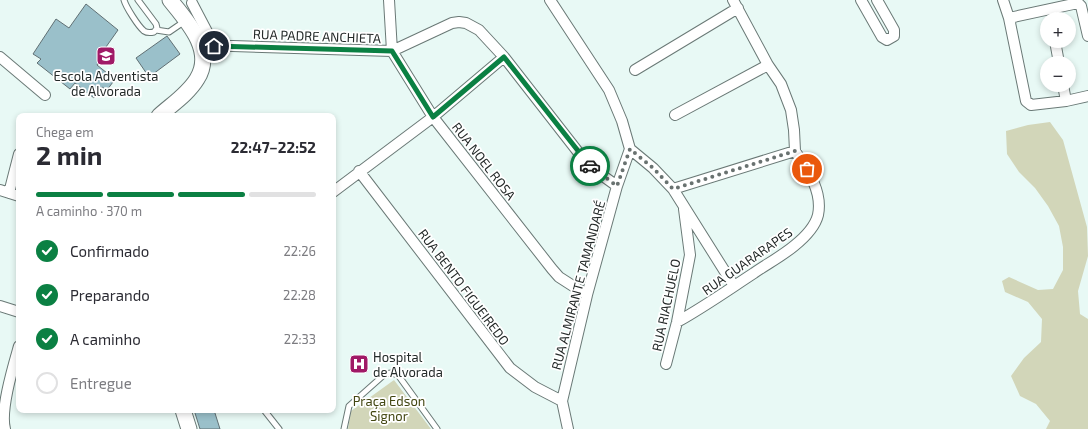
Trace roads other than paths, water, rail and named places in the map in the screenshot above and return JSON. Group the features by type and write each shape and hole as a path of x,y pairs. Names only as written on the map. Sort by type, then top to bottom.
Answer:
{"main road":[{"path":"162,113 198,79 202,56 207,45 193,31 170,0"},
{"path":"185,413 189,429"}],"street":[{"name":"RUA NOEL ROSA","path":"389,0 392,51 433,117 552,269 560,277 587,295"},
{"path":"550,0 608,90 622,121 630,149 653,168 673,189 734,286"},
{"path":"861,0 882,38 887,40 894,36 894,30 877,0"},
{"path":"1003,0 1009,18 1026,101 1031,105 1066,102 1088,96"},
{"path":"183,17 194,1"},
{"path":"194,1 207,45"},
{"path":"1056,12 1078,3 1080,4 1088,36"},
{"path":"635,70 736,4 768,65 781,84 791,110 795,151 673,189"},
{"path":"1009,18 1040,15"},
{"name":"RUA PADRE ANCHIETA","path":"207,45 392,51 452,23 466,23 479,30 504,57 589,166 617,186"},
{"path":"0,57 45,95"},
{"path":"336,190 433,117 504,57"},
{"path":"675,115 768,65"},
{"path":"1065,92 1066,102"},
{"name":"RUA ALMIRANTE TAMANDARÉ","path":"568,429 562,401 587,295 617,186 630,149"},
{"name":"RUA GUARARAPES","path":"677,322 700,309 794,246 812,228 818,215 819,200 815,185 807,169 795,151"},
{"path":"9,193 16,166"},
{"name":"RUA BENTO FIGUEIREDO","path":"360,172 510,368 534,388 562,401"},
{"name":"RUA RIACHUELO","path":"666,364 677,322 690,255 683,204"},
{"path":"0,306 16,311"},
{"path":"5,429 2,422 4,396 16,356"}],"lane":[{"path":"124,0 127,8 144,31 149,33 156,30 169,32 183,17"},
{"path":"138,0 156,24 156,30"},
{"path":"344,429 348,406 385,374 391,373 398,375 437,429"},
{"path":"266,413 279,429"}],"place":[{"name":"Escola Adventista de Alvorada","path":"106,56"},
{"name":"Hospital de Alvorada","path":"359,364"}],"park label":[{"name":"Praça Edson Signor","path":"389,408"}]}
